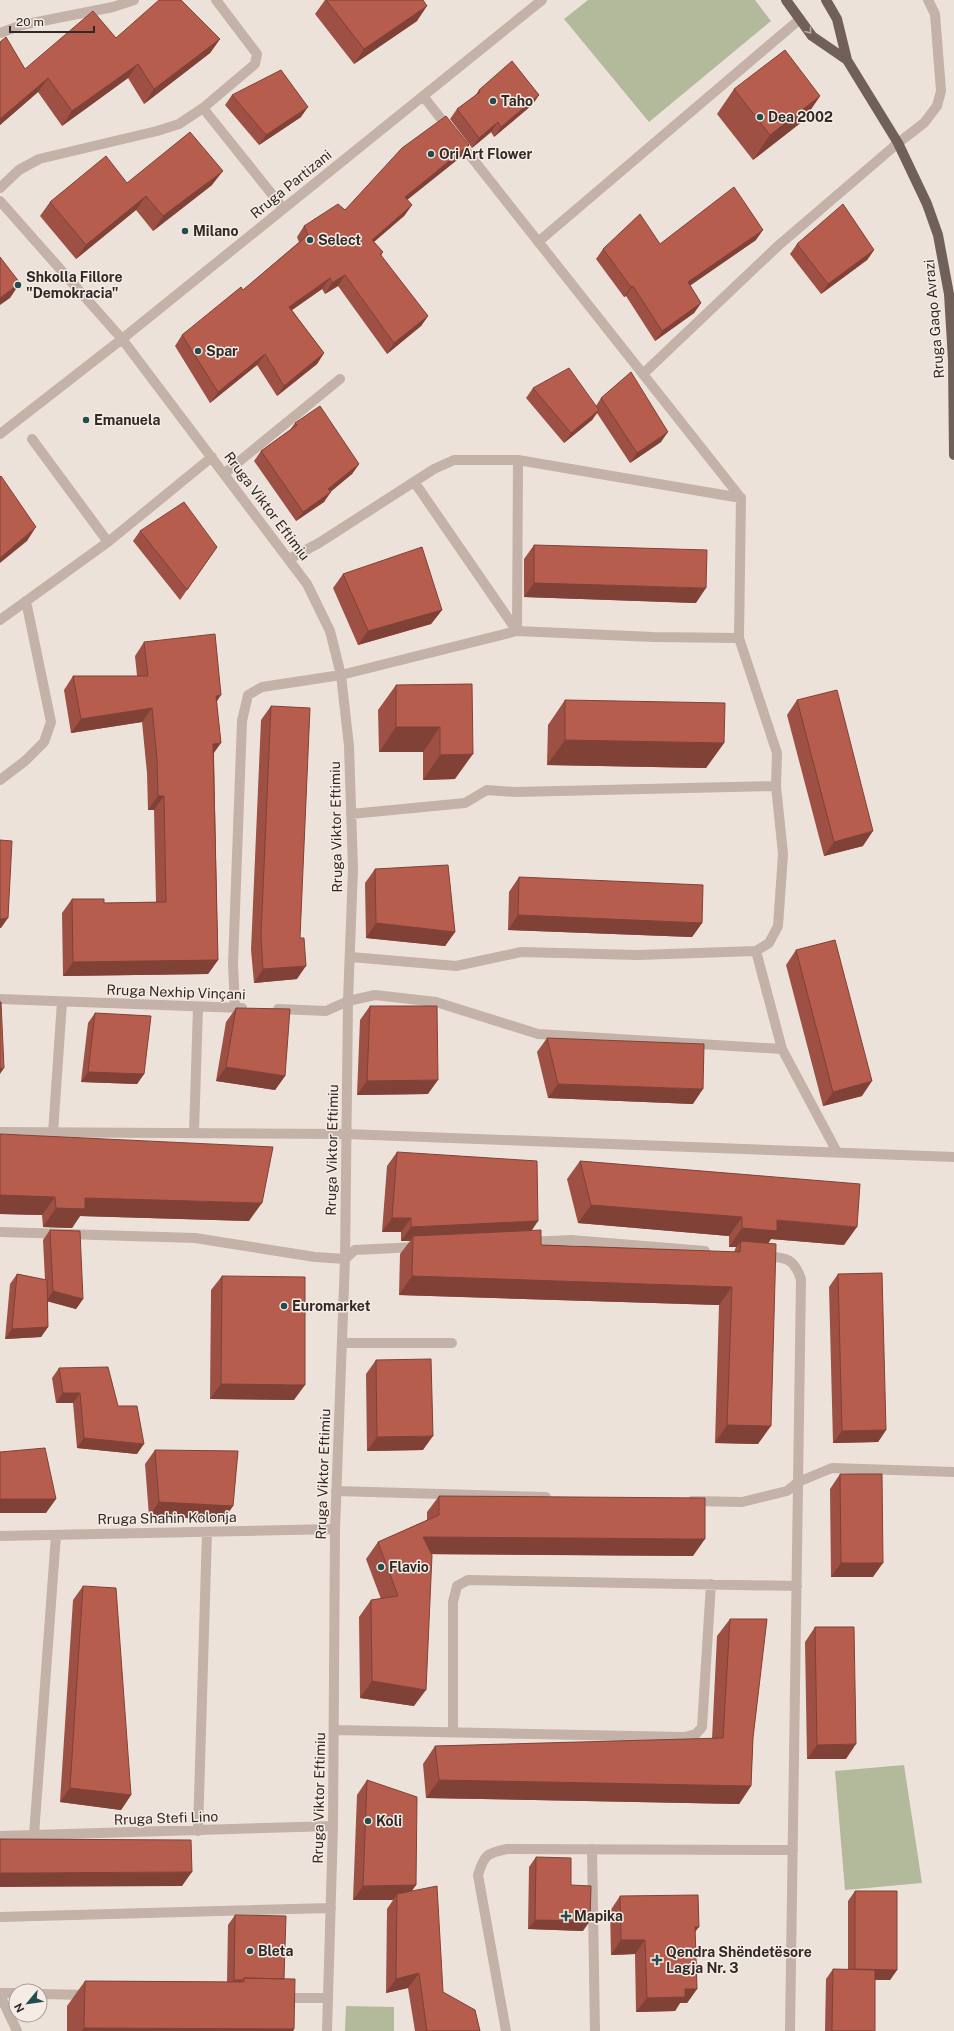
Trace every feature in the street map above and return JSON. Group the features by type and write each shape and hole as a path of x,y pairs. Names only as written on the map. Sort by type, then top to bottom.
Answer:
{"main road":[{"name":"Rruga Gaqo Avrazi","path":"786,0 812,36 846,60"},
{"name":"Rruga Gaqo Avrazi","path":"826,0 837,18 846,60 898,143 927,204 938,235 952,308 954,455"}],"street":[{"path":"0,33 22,25 113,7 134,0"},
{"path":"0,188 19,170 39,159 157,131 179,124 203,108 255,64 257,54 216,0"},
{"name":"Rruga Partizani","path":"0,434 122,338 542,0"},
{"path":"643,374 779,245 898,143 924,123 937,106 941,91 935,14 928,0"},
{"path":"538,242 800,19"},
{"path":"351,957 456,966 522,952 638,955 756,951 769,943 778,926 783,854 776,786 778,753 739,638 741,498 423,96"},
{"path":"203,108 283,208"},
{"name":"Rruga Viktor Eftimiu","path":"0,201 122,338 307,584 330,631 341,675 349,746 353,869 351,957 348,1001 345,1259 335,1529 333,1826 327,2031"},
{"path":"225,473 340,379"},
{"path":"32,439 108,542"},
{"path":"0,620 108,542 212,457"},
{"path":"289,559 319,543 434,469 454,460 518,460 741,498"},
{"path":"517,631 518,460"},
{"path":"415,482 517,631"},
{"path":"0,780 25,761 44,742 51,722 26,602"},
{"path":"235,1008 234,964 242,721 248,694 262,687 341,675 517,631 653,637 739,638"},
{"path":"351,814 466,802 487,790 515,792 776,786"},
{"path":"756,951 782,1049 837,1152"},
{"name":"Rruga Nexhip Vinçani","path":"265,1009 326,1011 348,1001 375,996 436,1002 538,1034 782,1049"},
{"name":"Rruga Nexhip Vinçani","path":"0,999 250,1008"},
{"path":"53,1132 62,1002"},
{"path":"194,1133 198,1007"},
{"path":"0,1132 346,1134 954,1157"},
{"path":"0,1232 195,1238 315,1257 345,1259 355,1250 427,1247"},
{"path":"515,1243 571,1240 717,1252"},
{"path":"748,1255 786,1258 797,1267 801,1279 790,2031"},
{"path":"342,1343 452,1343"},
{"path":"678,1500 742,1502 787,1491 798,1482 832,1468 954,1472"},
{"path":"336,1491 559,1497"},
{"name":"Rruga Shahin Kolonja","path":"0,1536 335,1529"},
{"path":"198,1831 207,1532"},
{"path":"34,1835 56,1535"},
{"path":"453,1732 453,1602 457,1586 468,1580 797,1586"},
{"path":"334,1730 684,1737 696,1734 702,1727 711,1584"},
{"name":"Rruga Stefi Lino","path":"0,1836 333,1826"},
{"path":"506,2031 478,1875 482,1861 489,1852 507,1849 793,1850"},
{"path":"592,1849 595,2031"},
{"path":"0,1917 331,1908"},
{"path":"0,1994 17,2031"},
{"path":"48,1994 102,1995"},
{"path":"273,1998 328,1998"}],"green space":[{"path":"588,0 755,0 771,21 649,122 564,19"},
{"path":"904,1765 922,1883 845,1890 835,1771"},
{"path":"346,2006 394,2007 394,2031 345,2031"}],"building":[{"path":"159,0 181,0 220,39 154,89 138,64 72,111 48,78 0,119 0,42 6,37 25,69 93,11 116,38"},
{"path":"326,0 423,0 427,6 364,49"},
{"path":"785,50 820,96 770,135 734,89"},
{"path":"512,61 539,95 501,127 498,122 479,138 457,109 480,92 479,90"},
{"path":"281,70 308,107 266,135 232,95"},
{"path":"446,116 469,145 405,197 412,205 372,240 383,252 380,254 428,316 394,343 345,275 332,283 330,278 289,307 324,353 284,386 265,354 218,392 182,335 241,287 243,290 308,235 304,226 338,204 345,210 402,148"},
{"path":"190,132 223,171 163,216 146,196 86,245 50,202 106,156 127,183"},
{"path":"734,187 763,230 688,282 701,303 662,331 633,286 631,287 603,249 640,214 660,244"},
{"path":"843,204 874,250 828,284 797,244"},
{"path":"0,257 20,283 0,298"},
{"path":"569,368 599,410 571,433 533,388"},
{"path":"631,372 668,432 637,453 601,398"},
{"path":"320,406 359,464 328,489 331,492 303,512 261,451 297,425 295,423"},
{"path":"1,476 36,527 0,558 0,477"},
{"path":"184,502 217,547 187,590 140,531"},
{"path":"534,545 707,550 706,588 534,583"},
{"path":"422,547 442,610 368,631 343,574"},
{"path":"215,634 221,695 216,696 221,743 213,744 218,960 73,962 72,899 104,899 104,903 166,902 164,796 158,796 157,759 152,708 81,719 73,676 148,676 144,642"},
{"path":"472,684 473,754 440,755 440,727 396,727 396,685"},
{"path":"837,690 873,831 834,842 797,700"},
{"path":"565,700 725,703 724,743 565,740"},
{"path":"271,706 310,708 300,938 304,938 306,966 263,969 261,936"},
{"path":"0,840 12,841 8,918 0,919"},
{"path":"448,865 455,932 376,923 375,869"},
{"path":"519,877 703,885 702,923 518,915"},
{"path":"835,940 872,1081 833,1092 796,950"},
{"path":"0,1002 4,1068 0,1069"},
{"path":"370,1006 437,1006 438,1080 367,1081"},
{"path":"236,1008 290,1009 285,1076 226,1067"},
{"path":"95,1013 151,1016 144,1074 88,1072"},
{"path":"547,1038 704,1044 703,1089 558,1084"},
{"path":"0,1134 273,1147 262,1203 85,1198 85,1209 56,1208 55,1197 0,1195"},
{"path":"397,1152 537,1161 538,1221 411,1227 411,1218 392,1218"},
{"path":"580,1161 860,1184 857,1227 777,1220 777,1231 742,1228 742,1217 591,1205"},
{"path":"50,1230 80,1231 83,1299 53,1291"},
{"path":"541,1230 541,1245 740,1252 741,1241 776,1244 771,1426 727,1425 732,1287 412,1276 413,1236"},
{"path":"882,1273 886,1430 842,1431 838,1274"},
{"path":"17,1274 47,1280 48,1327 12,1329"},
{"path":"222,1276 305,1277 305,1385 221,1384"},
{"path":"431,1359 433,1436 377,1437 376,1360"},
{"path":"108,1367 118,1406 137,1406 144,1444 84,1438 80,1393 63,1393 59,1368"},
{"path":"45,1448 56,1499 0,1499 0,1452"},
{"path":"155,1450 238,1451 233,1506 159,1502"},
{"path":"840,1474 882,1474 883,1563 841,1563"},
{"path":"439,1496 705,1498 705,1539 423,1537 432,1555 426,1690 372,1681 371,1600 398,1596 378,1542 439,1515"},
{"path":"83,1586 116,1588 131,1795 70,1788"},
{"path":"730,1619 767,1619 753,1738 751,1786 439,1780 435,1746 723,1738"},
{"path":"815,1627 854,1627 856,1744 817,1745"},
{"path":"367,1780 417,1797 416,1885 363,1886"},
{"path":"0,1839 191,1840 192,1872 0,1873"},
{"path":"536,1857 571,1858 571,1885 591,1886 590,1921 535,1920"},
{"path":"437,1886 443,1992 475,2010 480,2031 427,2031 419,1973 396,1979 397,1894"},
{"path":"855,1891 897,1891 897,1970 855,1969"},
{"name":"Qendra Shëndetësore Lagja Nr. 3","path":"698,1895 699,1927 695,1927 697,1989 685,1989 685,1997 647,1998 645,1940 621,1940 620,1896"},
{"path":"235,1915 286,1916 284,1979 244,1978 242,1980 234,1980"},
{"path":"833,1969 875,1970 875,2031 832,2031"},
{"path":"244,1978 295,1979 294,2029 84,2028 85,1981 244,1982"}],"place":[{"name":"Taho","path":"493,101"},
{"name":"Dea 2002","path":"760,117"},
{"name":"Ori Art Flower","path":"431,154"},
{"name":"Milano","path":"185,231"},
{"name":"Select","path":"310,240"},
{"name":"Shkolla Fillore \"Demokracia\"","path":"18,285"},
{"name":"Spar","path":"198,351"},
{"name":"Emanuela","path":"86,420"},
{"name":"Euromarket","path":"284,1306"},
{"name":"Flavio","path":"381,1567"},
{"name":"Koli","path":"368,1821"},
{"name":"Mapika","path":"566,1916"},
{"name":"Bleta","path":"250,1951"},
{"name":"Qendra Shëndetësore Lagja Nr. 3","path":"657,1960"}]}
